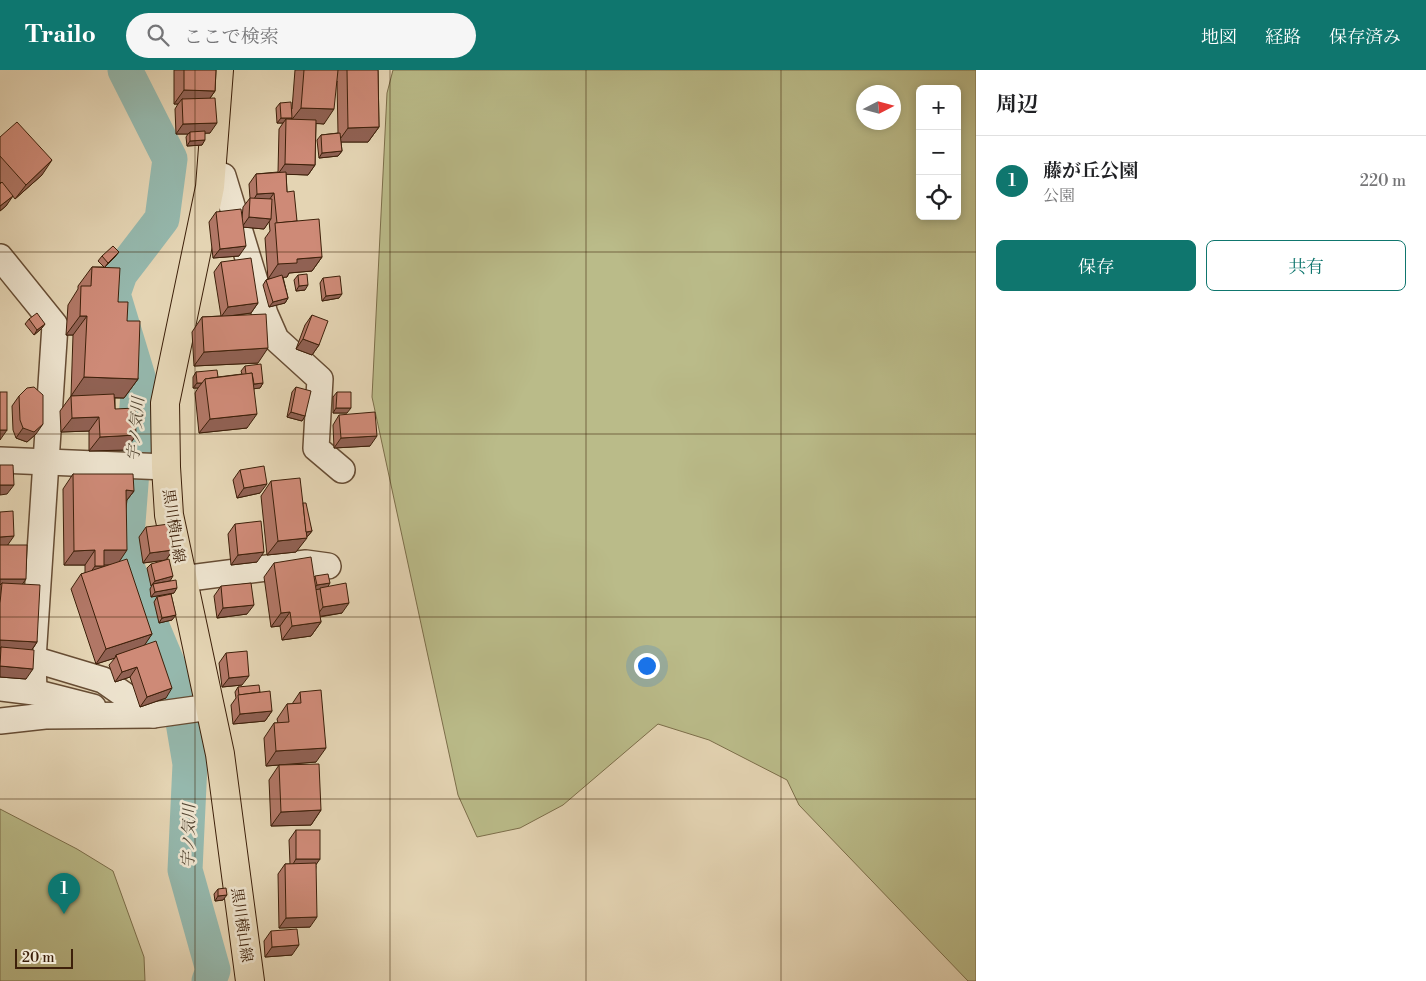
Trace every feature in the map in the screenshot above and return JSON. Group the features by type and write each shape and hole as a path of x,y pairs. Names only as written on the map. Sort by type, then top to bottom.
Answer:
{"main road":[{"name":"黒川横山線","path":"219,70 210,187 165,403 146,466 169,515 182,579 183,711 220,754 250,981"}],"street":[{"path":"211,172 224,176 265,314 276,339 320,379 316,448 342,470"},
{"path":"0,257 55,325 48,461 33,659 34,692"},
{"path":"0,460 146,466"},
{"path":"182,579 306,563 328,566"},
{"path":"33,659 102,680 183,711"},
{"path":"0,688 34,692 128,715"},
{"path":"0,721 45,716 128,715 183,711"}],"green space":[{"path":"393,70 976,70 976,981 968,981 799,805 787,780 709,740 658,724 563,805 520,828 477,837 458,795 372,397 387,93"},
{"path":"0,809 77,849 113,871 144,957 145,981 0,981"}],"building":[{"path":"184,70 216,70 215,91 184,90"},
{"path":"304,70 338,70 334,109 301,108"},
{"path":"347,70 378,70 379,127 348,128"},
{"path":"215,98 217,123 183,124 182,99"},
{"path":"291,102 292,118 281,118 280,103"},
{"path":"286,119 316,120 315,165 285,164"},
{"path":"17,122 52,160 26,185 0,156 0,137"},
{"path":"205,131 205,140 190,141 190,132"},
{"path":"340,133 342,151 322,153 321,135"},
{"path":"286,172 287,192 294,191 297,221 277,223 274,193 257,194 256,174"},
{"path":"2,182 13,196 0,206 0,184"},
{"path":"250,198 272,199 271,219 249,217"},
{"path":"241,209 246,246 220,249 216,212"},
{"path":"319,219 322,257 297,259 297,263 278,264 275,223"},
{"path":"113,246 119,252 108,263 102,256"},
{"path":"251,258 258,303 228,307 221,262"},
{"path":"92,267 120,268 118,302 128,302 127,321 140,321 138,379 84,377 87,316 80,316 81,286 91,286"},
{"path":"307,274 308,285 299,286 298,275"},
{"path":"282,275 288,298 273,302 266,280"},
{"path":"340,276 342,294 326,296 323,278"},
{"path":"37,313 45,324 37,330 29,319"},
{"path":"266,314 268,348 204,352 202,317"},
{"path":"312,315 328,321 319,345 303,339"},
{"path":"261,364 263,383 254,384 252,373 246,374 245,366"},
{"path":"217,370 218,377 205,379 202,383 197,383 196,372"},
{"path":"252,373 257,414 210,419 205,379"},
{"path":"34,387 43,395 43,424 34,432 23,428 20,420 19,396 27,388"},
{"path":"296,387 311,391 305,416 291,412"},
{"path":"0,392 7,392 7,430 0,430"},
{"path":"337,392 351,392 351,408 336,408"},
{"path":"114,394 115,409 135,408 136,435 100,437 99,417 72,418 71,396"},
{"path":"375,412 377,436 341,438 339,415"},
{"path":"0,465 13,465 14,485 0,485"},
{"path":"264,466 267,484 244,488 240,470"},
{"path":"73,474 133,474 134,491 126,490 127,550 104,550 104,566 95,566 95,550 74,551"},
{"path":"300,478 307,538 278,541 271,481"},
{"path":"303,503 306,503 312,531 306,532"},
{"path":"13,511 14,536 0,537 0,512"},
{"path":"261,521 264,552 238,555 235,524"},
{"path":"169,524 173,550 150,553 146,527"},
{"path":"0,545 27,545 26,579 0,579"},
{"path":"311,557 321,622 292,626 290,612 281,613 274,563"},
{"path":"127,559 152,634 106,649 81,574"},
{"path":"169,559 173,576 155,581 151,564"},
{"path":"328,574 330,583 317,585 315,576"},
{"path":"176,580 177,588 155,592 153,584"},
{"path":"2,583 40,585 37,642 0,640"},
{"path":"251,583 254,605 223,608 221,586"},
{"path":"346,583 349,603 323,607 320,588"},
{"path":"171,594 176,615 162,618 157,597"},
{"path":"156,641 172,688 147,697 137,667 122,672 116,655"},
{"path":"1,647 34,650 33,669 0,666"},
{"path":"247,651 249,676 229,678 226,653"},
{"path":"259,685 260,692 239,695 238,687"},
{"path":"321,690 326,748 276,751 274,723 289,722 287,704 301,703 300,692"},
{"path":"270,691 272,711 240,714 238,695"},
{"path":"319,764 321,810 281,812 279,765"},
{"path":"296,830 320,830 320,859 296,859"},
{"path":"316,863 317,917 286,918 285,864"},
{"path":"226,888 227,895 218,896 218,889"},
{"path":"297,929 299,945 272,947 271,931"}],"waterway":[{"name":"宇ノ気川","path":"125,70 170,159 162,219 120,274 113,294 139,380 125,562 177,686 190,764 185,870 213,970 209,981"}],"place":[{"name":"藤が丘公園","path":"64,914"}]}
